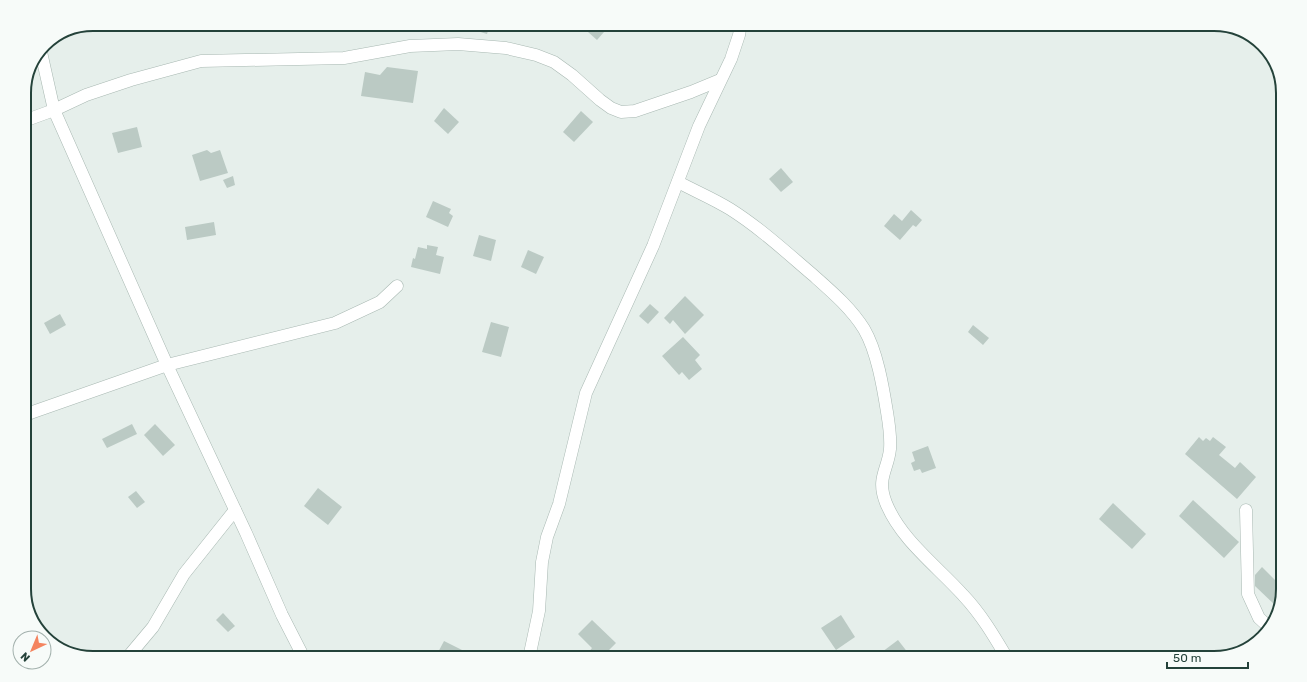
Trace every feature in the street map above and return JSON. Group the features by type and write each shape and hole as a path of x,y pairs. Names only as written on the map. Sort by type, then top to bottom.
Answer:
{"street":[{"path":"530,651 539,611 542,562 547,537 559,504 586,393 626,308 678,182 699,126 731,59 740,31"},
{"path":"31,118 54,110 86,95 131,80 201,61 344,58 410,46 458,44 506,48 536,55 554,62 572,75 600,100 611,108 621,112 635,110 691,92 720,80"},
{"path":"42,58 54,110 167,366 235,510 282,615 300,651"},
{"path":"678,182 730,209 776,242 830,290 852,312 864,330 875,359 885,398 890,432 890,451 881,480 885,502 896,523 906,536 964,596 982,618 1003,651"},
{"path":"31,414 167,366 335,323 380,302 397,286"},
{"path":"133,651 153,627 184,574 235,510"},
{"path":"1246,510 1248,594 1259,618 1265,624"}],"building":[{"path":"477,31 488,31 487,34"},
{"path":"587,31 605,31 597,40"},
{"path":"387,67 418,71 413,103 361,96 365,72 380,75"},
{"path":"444,108 459,122 448,134 434,121"},
{"path":"581,111 593,122 574,142 563,132"},
{"path":"137,127 142,147 118,153 112,133"},
{"path":"207,150 211,153 220,150 228,173 200,181 192,155"},
{"path":"781,168 793,182 781,192 769,179"},
{"path":"233,176 235,185 227,188 223,180"},
{"path":"433,201 451,209 449,213 453,216 448,227 426,217"},
{"path":"911,210 922,220 916,227 913,225 900,240 884,226 894,214 902,221"},
{"path":"214,222 216,235 187,240 185,227"},
{"path":"479,235 496,240 491,261 473,256"},
{"path":"427,245 438,247 436,255 444,257 440,274 411,267 418,247 427,249"},
{"path":"528,250 544,257 536,274 521,267"},
{"path":"685,296 704,315 685,334 673,320 670,324 664,318"},
{"path":"650,304 659,312 648,324 639,316"},
{"path":"60,314 66,325 50,334 44,323"},
{"path":"491,322 509,327 501,357 482,352"},
{"path":"973,325 989,338 983,345 968,332"},
{"path":"683,337 700,355 695,360 702,369 689,380 682,372 679,375 662,356"},
{"path":"132,424 137,434 107,448 102,439"},
{"path":"155,424 175,445 163,456 144,435"},
{"path":"1199,437 1203,441 1206,438 1210,441 1213,437 1226,447 1219,455 1235,468 1240,462 1256,477 1237,499 1185,454"},
{"path":"928,446 936,468 922,473 920,469 914,471 911,463 915,461 912,452"},
{"path":"318,488 342,507 328,525 304,506"},
{"path":"136,491 145,502 137,508 128,497"},
{"path":"1193,500 1239,542 1224,558 1179,516"},
{"path":"1113,503 1146,534 1132,549 1099,519"},
{"path":"1262,567 1276,581 1274,604 1255,586 1255,575"},
{"path":"223,613 235,626 228,632 216,620"},
{"path":"841,615 855,637 836,650 821,628"},
{"path":"592,620 616,643 608,651 590,651 592,648 578,634"},
{"path":"898,640 907,651 883,651"},
{"path":"444,641 464,651 439,651"}]}
